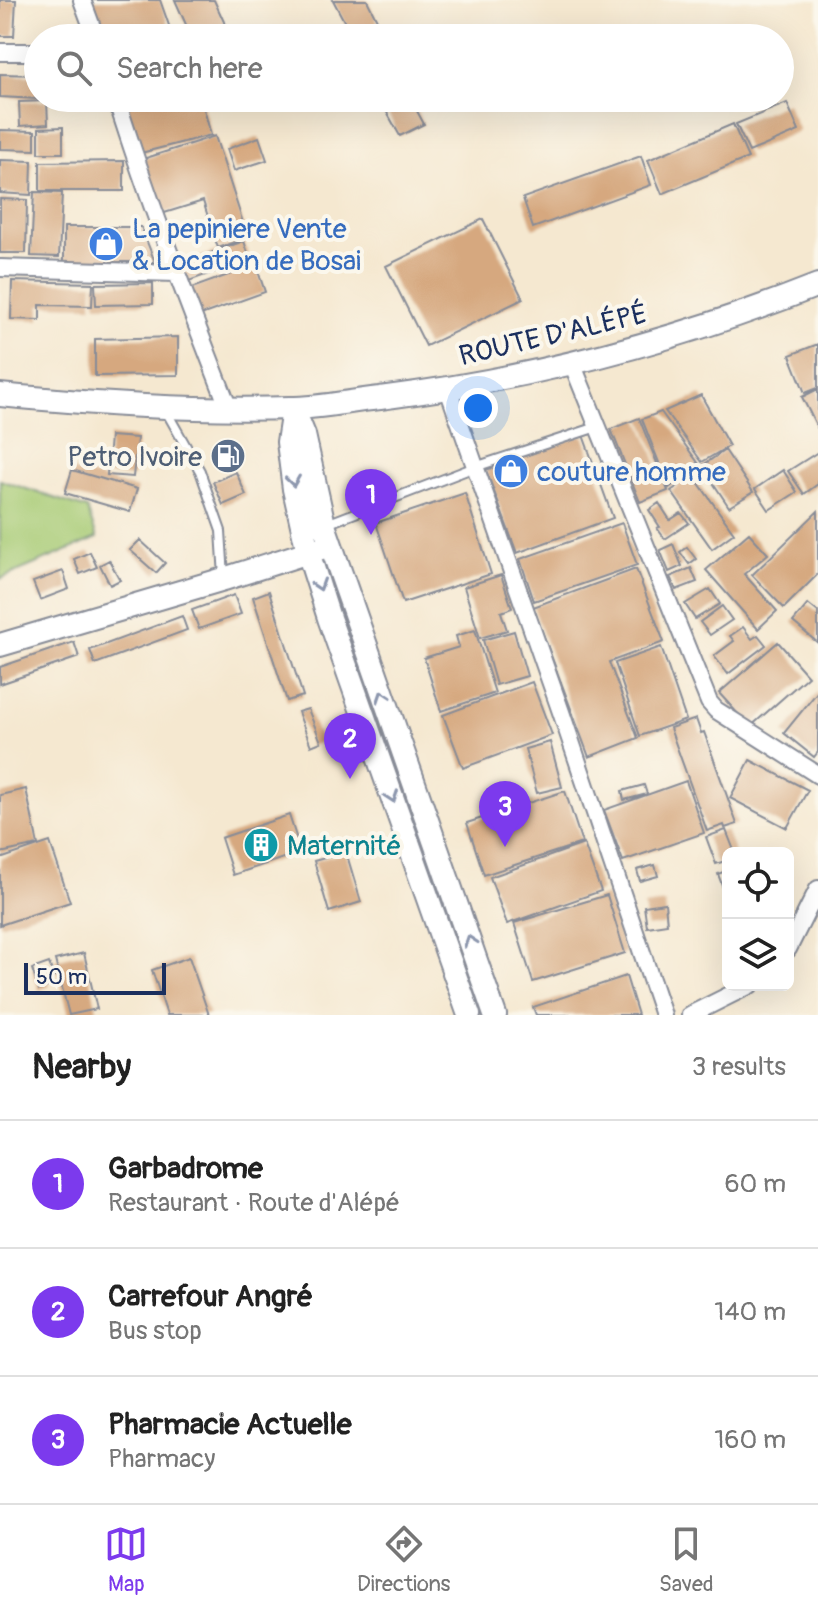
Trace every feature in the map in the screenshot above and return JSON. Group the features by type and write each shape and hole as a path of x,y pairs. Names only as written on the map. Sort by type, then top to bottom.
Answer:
{"main road":[{"name":"ROUTE D'ALÉPÉ","path":"0,395 90,403 229,409 293,408 448,389 572,363 687,333 818,285"},
{"path":"293,408 304,435 328,535 495,1015"},
{"path":"293,408 288,442 294,489 308,552 469,1015"},
{"path":"0,645 308,552 328,535"}],"street":[{"path":"82,0 91,24"},
{"path":"0,52 24,52"},
{"path":"120,112 176,273 229,409"},
{"path":"0,268 176,273"},
{"path":"572,363 709,702 716,710 818,775"},
{"path":"448,389 663,1015"},
{"path":"794,937 818,889"},
{"path":"690,1015 738,991"}],"lane":[{"path":"164,406 200,471 221,531 224,579"},
{"path":"328,535 475,467 598,426"}],"green space":[{"path":"0,480 87,509 97,538 0,579"}],"building":[{"path":"0,0 16,0 14,36 0,36"},
{"path":"89,0 160,0 168,24 97,24"},
{"path":"175,0 214,0 225,24 186,24"},
{"path":"333,0 367,0 379,24 346,24"},
{"path":"0,74 24,75 24,98 0,97"},
{"path":"19,102 24,102 24,112 47,112 48,124 20,126"},
{"path":"126,112 205,112 211,135 137,154"},
{"path":"387,112 418,112 424,124 400,136"},
{"path":"765,112 791,112 799,131 749,152 736,124"},
{"path":"733,124 748,158 662,194 648,160"},
{"path":"63,127 63,153 39,153 39,128"},
{"path":"0,130 35,131 35,150 0,149"},
{"path":"215,136 248,238 218,248 203,201 158,215 140,160"},
{"path":"259,137 267,160 234,171 227,149"},
{"path":"641,156 651,185 533,228 523,198"},
{"path":"0,160 32,161 31,195 0,193"},
{"path":"124,161 124,191 40,191 40,162"},
{"path":"34,192 62,193 59,257 31,256"},
{"path":"0,199 27,200 26,253 0,253"},
{"path":"483,219 523,299 426,346 386,266"},
{"name":"La pepiniere Vente & Location de Bosai","path":"64,227 141,227 155,262 64,262"},
{"path":"244,241 250,259 186,282 179,264"},
{"path":"256,265 265,292 198,316 189,289"},
{"path":"12,281 93,283 92,306 40,305 40,320 11,319"},
{"path":"153,283 153,304 96,305 95,284"},
{"path":"178,337 178,375 95,376 95,339"},
{"path":"818,344 818,388 805,393 790,355"},
{"path":"818,389 818,429 802,397"},
{"path":"701,395 729,446 702,462 665,411"},
{"path":"661,412 699,464 669,488 642,419"},
{"path":"639,418 668,491 640,502 611,429"},
{"path":"583,435 613,518 517,553 486,470"},
{"path":"110,436 137,438 133,477 107,475"},
{"path":"725,450 753,492 729,507 702,466"},
{"path":"818,452 818,484 804,494 788,471"},
{"path":"72,470 137,489 130,512 65,493"},
{"path":"783,470 797,492 769,510 755,489"},
{"path":"236,472 246,495 223,505 213,482"},
{"path":"693,475 734,533 712,549 671,491"},
{"path":"465,493 491,574 403,603 376,523"},
{"path":"659,503 670,520 681,513 689,523 665,539 649,510"},
{"path":"818,511 818,574 784,608 752,575"},
{"path":"622,523 637,565 534,601 520,559"},
{"path":"749,533 768,554 744,574 777,611 758,629 706,570"},
{"path":"140,540 165,563 156,573 130,550"},
{"path":"673,544 682,566 669,572 660,550"},
{"path":"687,547 696,559 689,564 680,552"},
{"path":"90,552 97,567 80,574 74,559"},
{"path":"109,560 120,580 110,585 100,565"},
{"path":"691,568 697,582 676,590 670,577"},
{"path":"636,569 664,642 609,662 638,738 589,757 533,607"},
{"path":"63,571 69,589 40,600 33,582"},
{"path":"501,575 512,608 501,612 507,630 480,638 464,587"},
{"path":"710,589 720,604 695,619 685,604"},
{"path":"269,591 303,696 287,701 253,597"},
{"path":"234,595 241,614 199,629 192,610"},
{"path":"808,604 818,612 818,643 793,622"},
{"path":"722,606 732,620 710,635 700,622"},
{"path":"182,616 187,630 95,664 90,650"},
{"path":"743,627 752,639 758,635 766,645 728,674 714,656 734,641 730,636"},
{"path":"475,630 495,693 441,711 424,658 459,647 456,636"},
{"path":"514,631 527,676 496,685 483,640"},
{"path":"74,642 79,657 0,684 0,667"},
{"path":"778,642 808,676 750,727 719,693"},
{"path":"661,647 686,720 640,736 615,663"},
{"path":"532,682 552,735 463,768 443,715"},
{"path":"818,691 818,752 814,757 784,733"},
{"path":"308,709 321,742 311,746 298,712"},
{"path":"696,719 701,733 704,732 737,824 725,828 724,825 707,831 670,728"},
{"path":"550,742 562,787 537,793 525,749"},
{"path":"750,760 808,790 787,828 730,798"},
{"path":"686,781 704,833 623,861 604,810"},
{"path":"644,785 647,794 624,800 622,791"},
{"path":"26,789 38,845 0,853 0,795"},
{"path":"565,791 582,843 484,875 467,823"},
{"name":"Maternité","path":"289,815 301,852 233,875 221,838"},
{"path":"726,830 733,847 722,847 722,862 716,864 706,837"},
{"path":"50,842 70,902 0,925 0,859"},
{"path":"584,844 601,891 507,924 490,877"},
{"path":"346,852 361,902 329,912 314,861"},
{"path":"655,865 658,876 640,881 637,870"},
{"path":"607,895 625,953 533,982 514,923"},
{"path":"665,903 667,924 647,927 644,906"},
{"path":"84,953 97,1009 69,1015 55,960"},
{"path":"189,957 209,1015 167,1015 152,970"},
{"path":"49,963 54,977 48,979 50,986 39,990 32,969"},
{"path":"626,976 638,1015 536,1015 533,1007"}],"place":[{"name":"La pepiniere Vente & Location de Bosai","path":"106,244"},
{"name":"Petro Ivoire","path":"228,456"},
{"name":"couture homme","path":"511,471"},
{"name":"Garbadrome","path":"371,535"},
{"name":"Carrefour Angré","path":"350,779"},
{"name":"Maternité","path":"261,845"},
{"name":"Pharmacie Actuelle","path":"505,847"}]}
